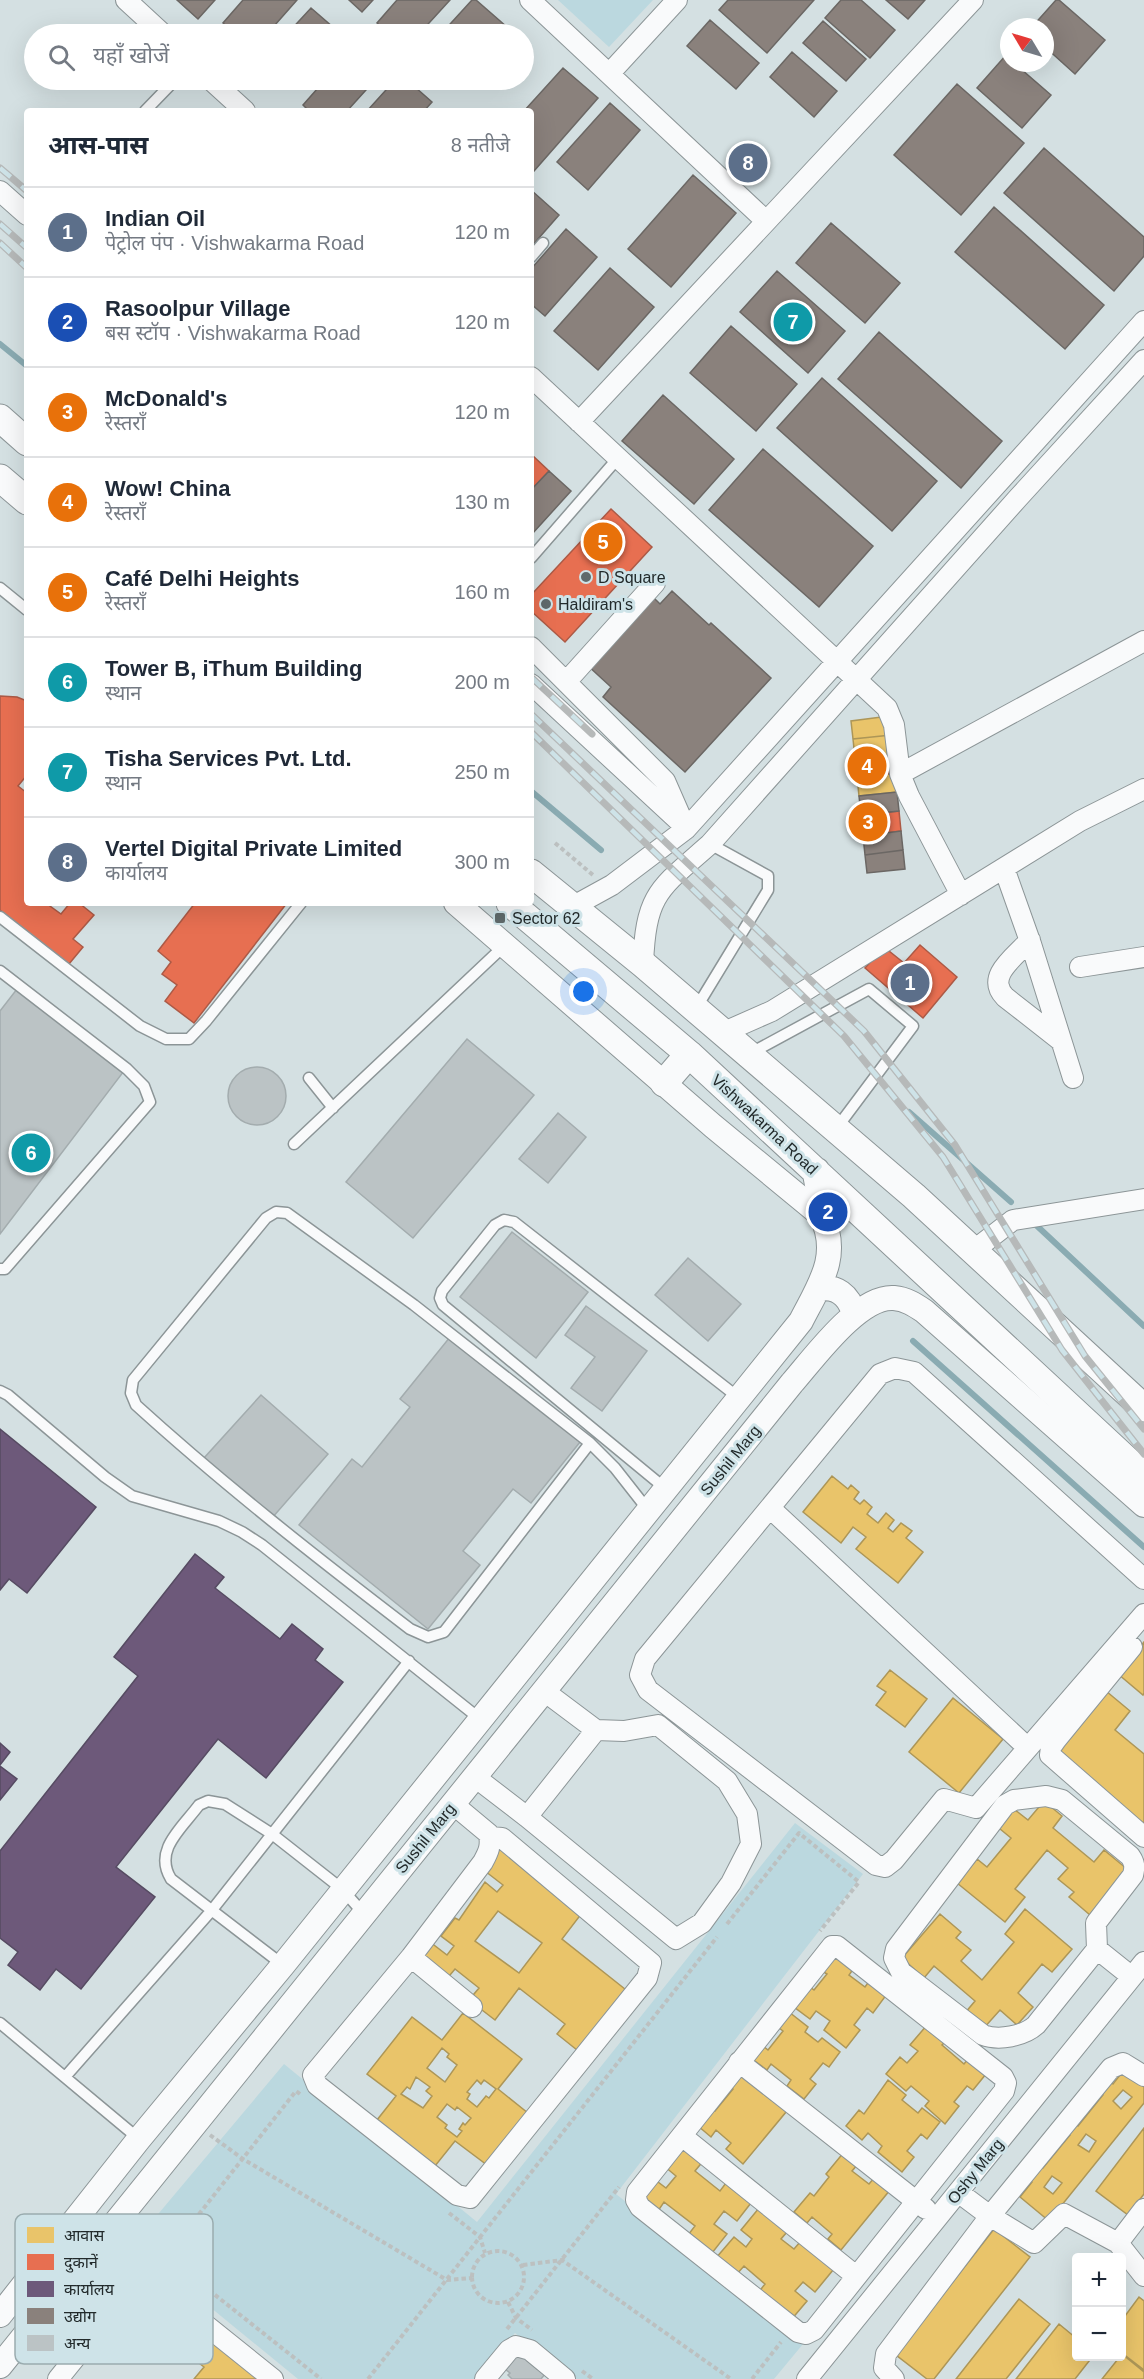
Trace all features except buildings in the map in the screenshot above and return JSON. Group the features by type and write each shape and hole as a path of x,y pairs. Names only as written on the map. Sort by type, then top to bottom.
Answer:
{"main road":[{"path":"0,418 24,439"},
{"path":"0,478 24,498"},
{"path":"534,875 643,964 914,1196 1144,1408"},
{"name":"Vishwakarma Road","path":"514,906 689,1054 816,1171 1102,1452 1144,1476"},
{"path":"664,1083 689,1054"},
{"path":"816,1171 821,1198 821,1215"}],"street":[{"path":"126,0 152,24"},
{"path":"530,0 766,221"},
{"path":"609,74 677,0"},
{"path":"579,422 973,0"},
{"path":"222,90 242,108"},
{"path":"0,191 24,212"},
{"path":"572,907 612,885 686,829 1144,321"},
{"path":"643,964 645,929 654,898 662,886 710,844 1144,360"},
{"path":"534,380 887,708 894,725 900,774 909,796 961,895"},
{"path":"566,682 656,583"},
{"path":"900,774 1144,641"},
{"path":"534,650 665,782 686,829"},
{"path":"534,687 686,829 710,844"},
{"path":"722,1033 772,1011 1080,821 1144,789"},
{"path":"1004,868 1030,940 1073,1078"},
{"path":"459,906 821,1215"},
{"path":"1030,940 999,975 996,983 1005,997 1060,1040"},
{"path":"1080,967 1144,957"},
{"path":"973,1251 1013,1220 1144,1199"},
{"name":"Sushil Marg","path":"81,2214 139,2139 283,1965 801,1321 825,1275 830,1243 828,1229 821,1215"},
{"path":"818,1289 828,1287 839,1291 852,1305 854,1314 879,1301 893,1298 911,1302 1102,1452 1144,1505"},
{"name":"Sushil Marg","path":"122,2214 792,1383 854,1314"},
{"path":"1144,1579 914,1372 895,1368 880,1374 645,1659 640,1675 648,1690 876,1865 885,1867 894,1860 944,1799 976,1808 1144,1614"},
{"path":"770,1508 1028,1748"},
{"path":"1144,1633 1056,1740 1051,1747 1050,1755 1144,1837"},
{"path":"475,1777 676,1939 702,1923 731,1883 751,1844 747,1814 727,1781 658,1725 624,1731 596,1730 544,1691"},
{"path":"527,1817 596,1730"},
{"path":"1046,1796 1062,1800 1134,1862 1133,1875 1096,1923 1097,1949 1030,2031 996,2038 983,2035 901,1972 894,1958 896,1949 1005,1805 1014,1800 1046,1796"},
{"path":"453,1804 489,1834 491,1845 483,1862 411,1957 313,2075 318,2085 457,2195 470,2198 647,1978 651,1963 502,1838 490,1837"},
{"path":"832,1946 837,1946 1003,2077 1006,2084 1004,2091 814,2330 806,2334 798,2332 640,2207 636,2200 637,2192 682,2136 832,1946"},
{"path":"1097,1949 1138,1970"},
{"path":"411,1957 472,2007"},
{"name":"Oshy Marg","path":"814,2377 958,2192 1138,1970"},
{"path":"739,2062 938,2218"},
{"path":"894,2379 884,2368 886,2354 990,2216 1111,2068 1123,2063 1144,2076"},
{"path":"682,2136 856,2276"},
{"path":"958,2192 990,2216 1034,2243 1064,2214 1118,2243 1144,2276"},
{"path":"1118,2243 1144,2210"},
{"name":"Sushil Marg","path":"0,2315 15,2296"},
{"path":"213,2331 273,2379"},
{"path":"485,2379 509,2350 516,2346 530,2350 565,2379"},
{"name":"Sushil Marg","path":"0,2366 15,2347"},
{"path":"58,2379 70,2364"}],"lane":[{"path":"148,108 165,90"},
{"path":"534,254 543,243"},
{"path":"534,555 618,458"},
{"path":"0,588 24,608"},
{"path":"695,1010 768,890 768,876 710,844"},
{"path":"0,917 140,1026 166,1039 189,1039 299,906"},
{"path":"294,1144 504,946"},
{"path":"0,971 126,1069 144,1086 150,1102 5,1269 0,1269"},
{"path":"748,1055 869,989 913,1026 836,1130"},
{"path":"309,1078 333,1108"},
{"path":"590,1443 444,1632 428,1637 410,1629 290,1537 198,1462 136,1405 131,1393 133,1380 266,1218 276,1212 287,1213 414,1305 590,1443 615,1468 648,1510"},
{"path":"666,1489 443,1305 440,1298 448,1282 495,1225 504,1220 514,1222 739,1398"},
{"path":"0,1391 8,1395 105,1477 132,1496 219,1521 242,1532 286,1563 480,1719"},
{"path":"65,2077 212,1910 409,1662"},
{"path":"283,1965 171,1879 165,1869 163,1859 166,1849 200,1804 208,1801 225,1804 272,1834 342,1889 364,1914"},
{"path":"0,2024 139,2139"}],"path":[{"path":"555,843 590,873 612,885"},
{"path":"725,1927 799,1833 859,1882 816,1937"},
{"path":"368,2379 717,1937"},
{"path":"199,2214 296,2091 305,2098"},
{"path":"195,2125 243,2159 447,2280 472,2278"},
{"path":"502,2335 625,2178"},
{"path":"444,2208 480,2237 485,2253"},
{"path":"497,2250 507,2251 516,2256 523,2265 524,2285 508,2302 490,2302 481,2297 474,2288 472,2278 474,2266 485,2253 497,2250"},
{"path":"523,2265 562,2260 731,2379"},
{"path":"213,2293 321,2379"}],"shaded area":[{"path":"558,0 653,0 609,47"},
{"path":"795,1823 863,1874 616,2194 803,2344 774,2379 572,2379 515,2333 478,2379 298,2379 213,2309 213,2214 158,2214 284,2064 477,2222"}],"waterway":[{"path":"0,344 24,364"},
{"path":"534,794 601,850"},
{"path":"909,1112 1011,1202"},
{"path":"1036,1225 1144,1326"},
{"path":"913,1341 1144,1547"}],"railway":[{"path":"0,168 24,188"},
{"path":"0,224 24,245"},
{"path":"0,243 24,265"},
{"path":"534,680 592,734"},
{"path":"534,717 864,1031 955,1145 1085,1356 1144,1429"},
{"path":"534,735 844,1036 943,1157 1062,1350 1144,1454"}],"place":[{"name":"Vertel Digital Private Limited","path":"748,163"},
{"name":"Tisha Services Pvt. Ltd.","path":"793,322"},
{"name":"Café Delhi Heights","path":"603,542"},
{"name":"D Square","path":"586,577"},
{"name":"Haldiram's","path":"546,604"},
{"name":"Wow! China","path":"867,766"},
{"name":"McDonald's","path":"868,822"},
{"name":"Sector 62","path":"500,918"},
{"name":"Indian Oil","path":"910,983"},
{"name":"Tower B, iThum Building","path":"31,1153"},
{"name":"Rasoolpur Village","path":"828,1212"}]}
